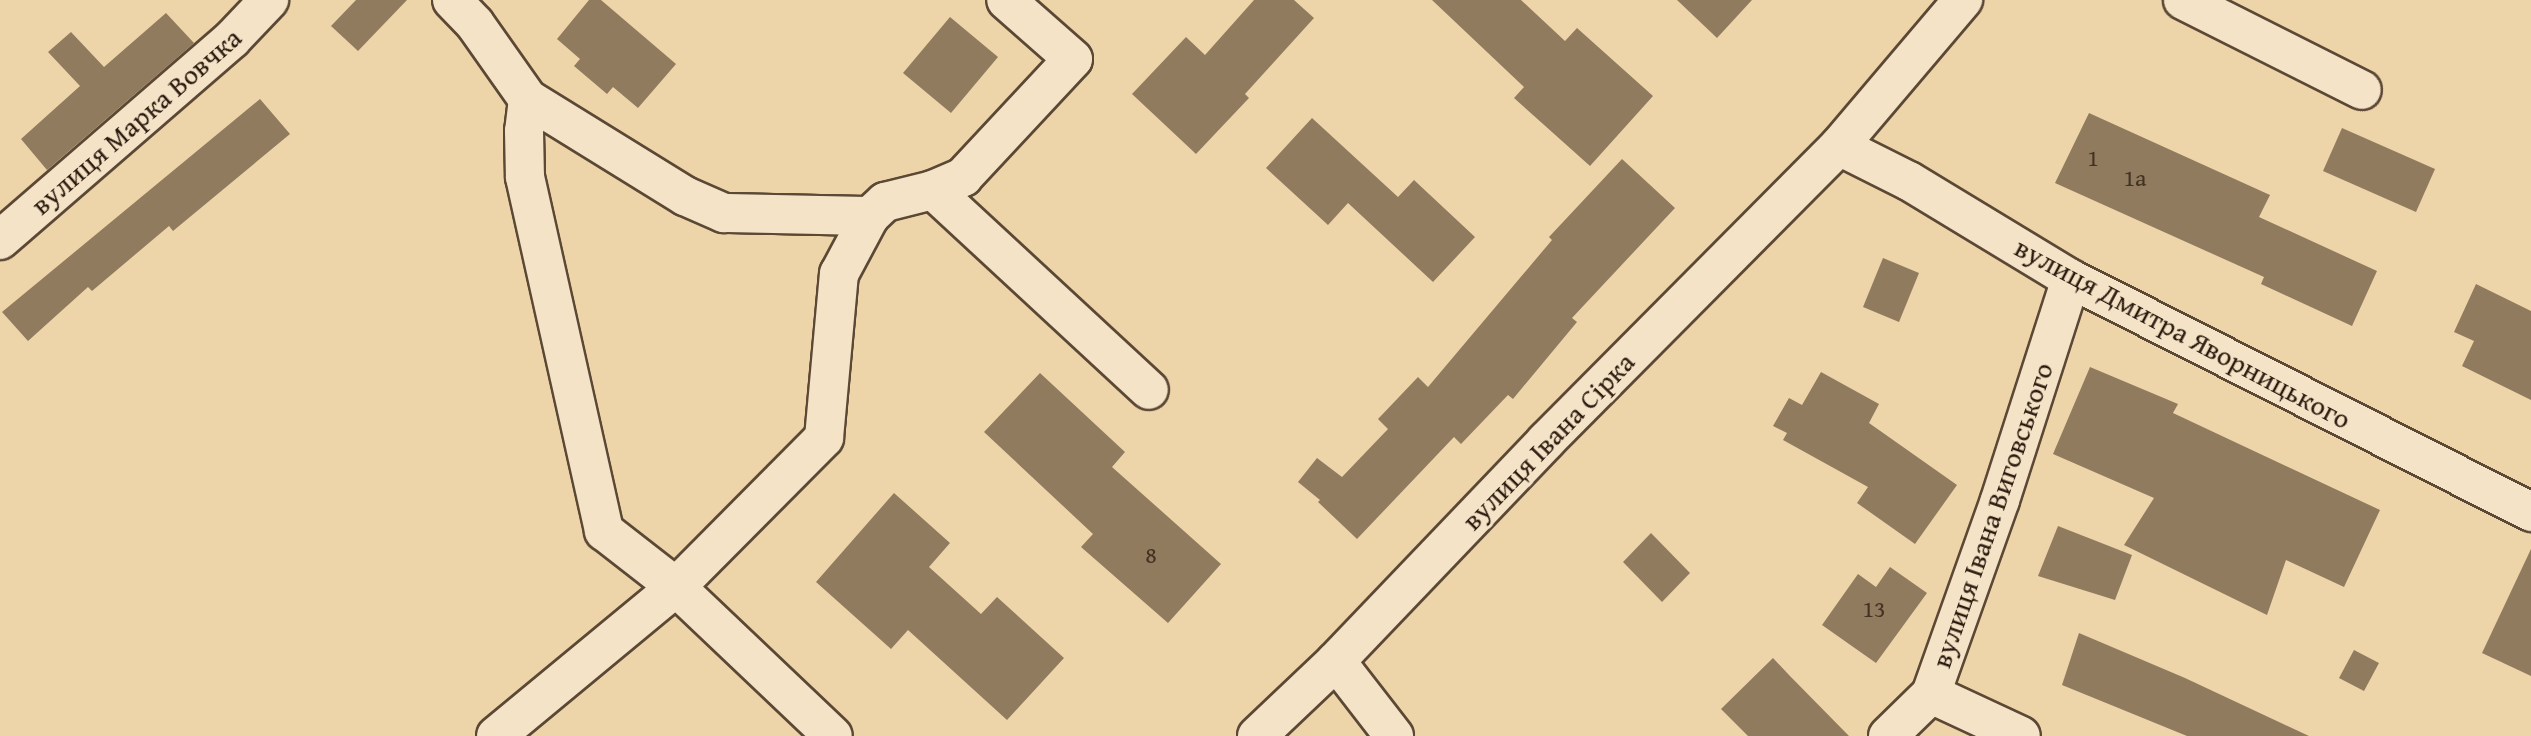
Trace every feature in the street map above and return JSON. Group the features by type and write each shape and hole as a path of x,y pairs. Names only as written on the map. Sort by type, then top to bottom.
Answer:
{"street":[{"name":"вулиця Марка Вовчка","path":"0,240 232,39 269,0"},
{"path":"452,0 475,24 528,99 685,196 724,213 870,216"},
{"path":"496,736 676,587 824,438 839,274 870,216 885,202 933,190 963,177 1073,59 1006,0"},
{"name":"вулиця Івана Сірка","path":"1257,736 1336,661 1546,441 1839,146 1963,0"},
{"path":"2183,0 2362,90"},
{"path":"528,99 524,131 525,177 604,531 676,587 833,736"},
{"name":"вулиця Дмитра Яворницького","path":"1839,146 1909,181 2071,279 2531,512"},
{"path":"933,190 1149,390"},
{"name":"вулиця Івана Виговського","path":"1888,736 1931,694 2000,500 2071,279"},
{"path":"1336,661 1394,736"},
{"path":"1931,694 1976,736"},
{"path":"1931,694 2021,736"}],"building":[{"path":"356,0 407,0 358,51 331,26"},
{"path":"589,0 601,0 676,64 638,108 613,87 607,94 574,66 580,59 557,39"},
{"path":"1254,0 1294,0 1314,18 1245,94 1249,98 1196,154 1132,94 1186,37 1205,55"},
{"path":"1432,0 1521,0 1565,41 1577,28 1653,96 1590,166 1514,98 1524,87"},
{"path":"1677,0 1752,0 1717,38"},
{"path":"166,13 194,43 47,170 21,139 80,86 48,52 71,32 104,67"},
{"path":"950,17 998,57 951,113 903,73"},
{"path":"260,99 290,134 173,231 169,226 92,291 88,287 28,341 2,312"},
{"path":"2089,113 2270,195 2259,217 2377,271 2352,326 2261,284 2264,277 2055,183"},
{"path":"1312,118 1398,197 1414,180 1475,237 1433,282 1348,203 1328,225 1266,168"},
{"path":"2342,128 2435,169 2416,212 2323,171"},
{"path":"1622,159 1675,208 1572,318 1577,322 1513,399 1508,395 1461,444 1454,437 1357,539 1298,482 1317,458 1342,477 1388,429 1378,419 1418,377 1428,387 1552,240 1549,237"},
{"path":"1883,258 1919,273 1899,322 1863,307"},
{"path":"2476,284 2531,311 2531,400 2462,366 2474,341 2454,332"},
{"path":"2090,367 2178,404 2173,413 2380,510 2344,587 2286,560 2267,615 2124,545 2154,498 2053,454"},
{"path":"1821,372 1879,404 1869,423 1957,485 1915,544 1857,503 1868,487 1783,440 1787,433 1773,426 1789,398 1802,405"},
{"path":"1040,373 1125,452 1112,467 1221,564 1168,623 1081,547 1093,534 984,432"},
{"path":"894,493 950,543 929,567 981,614 997,597 1064,658 1007,720 908,630 891,649 816,582"},
{"path":"2058,526 2132,555 2115,600 2038,576"},
{"path":"1651,533 1690,573 1662,602 1623,562"},
{"path":"2531,549 2531,676 2482,653"},
{"path":"1890,567 1927,593 1876,663 1822,625 1858,574 1876,587"},
{"path":"2079,633 2309,736 2187,736 2062,685"},
{"path":"2354,650 2379,663 2364,691 2339,678"},
{"path":"1773,658 1849,736 1748,736 1721,709"}]}
